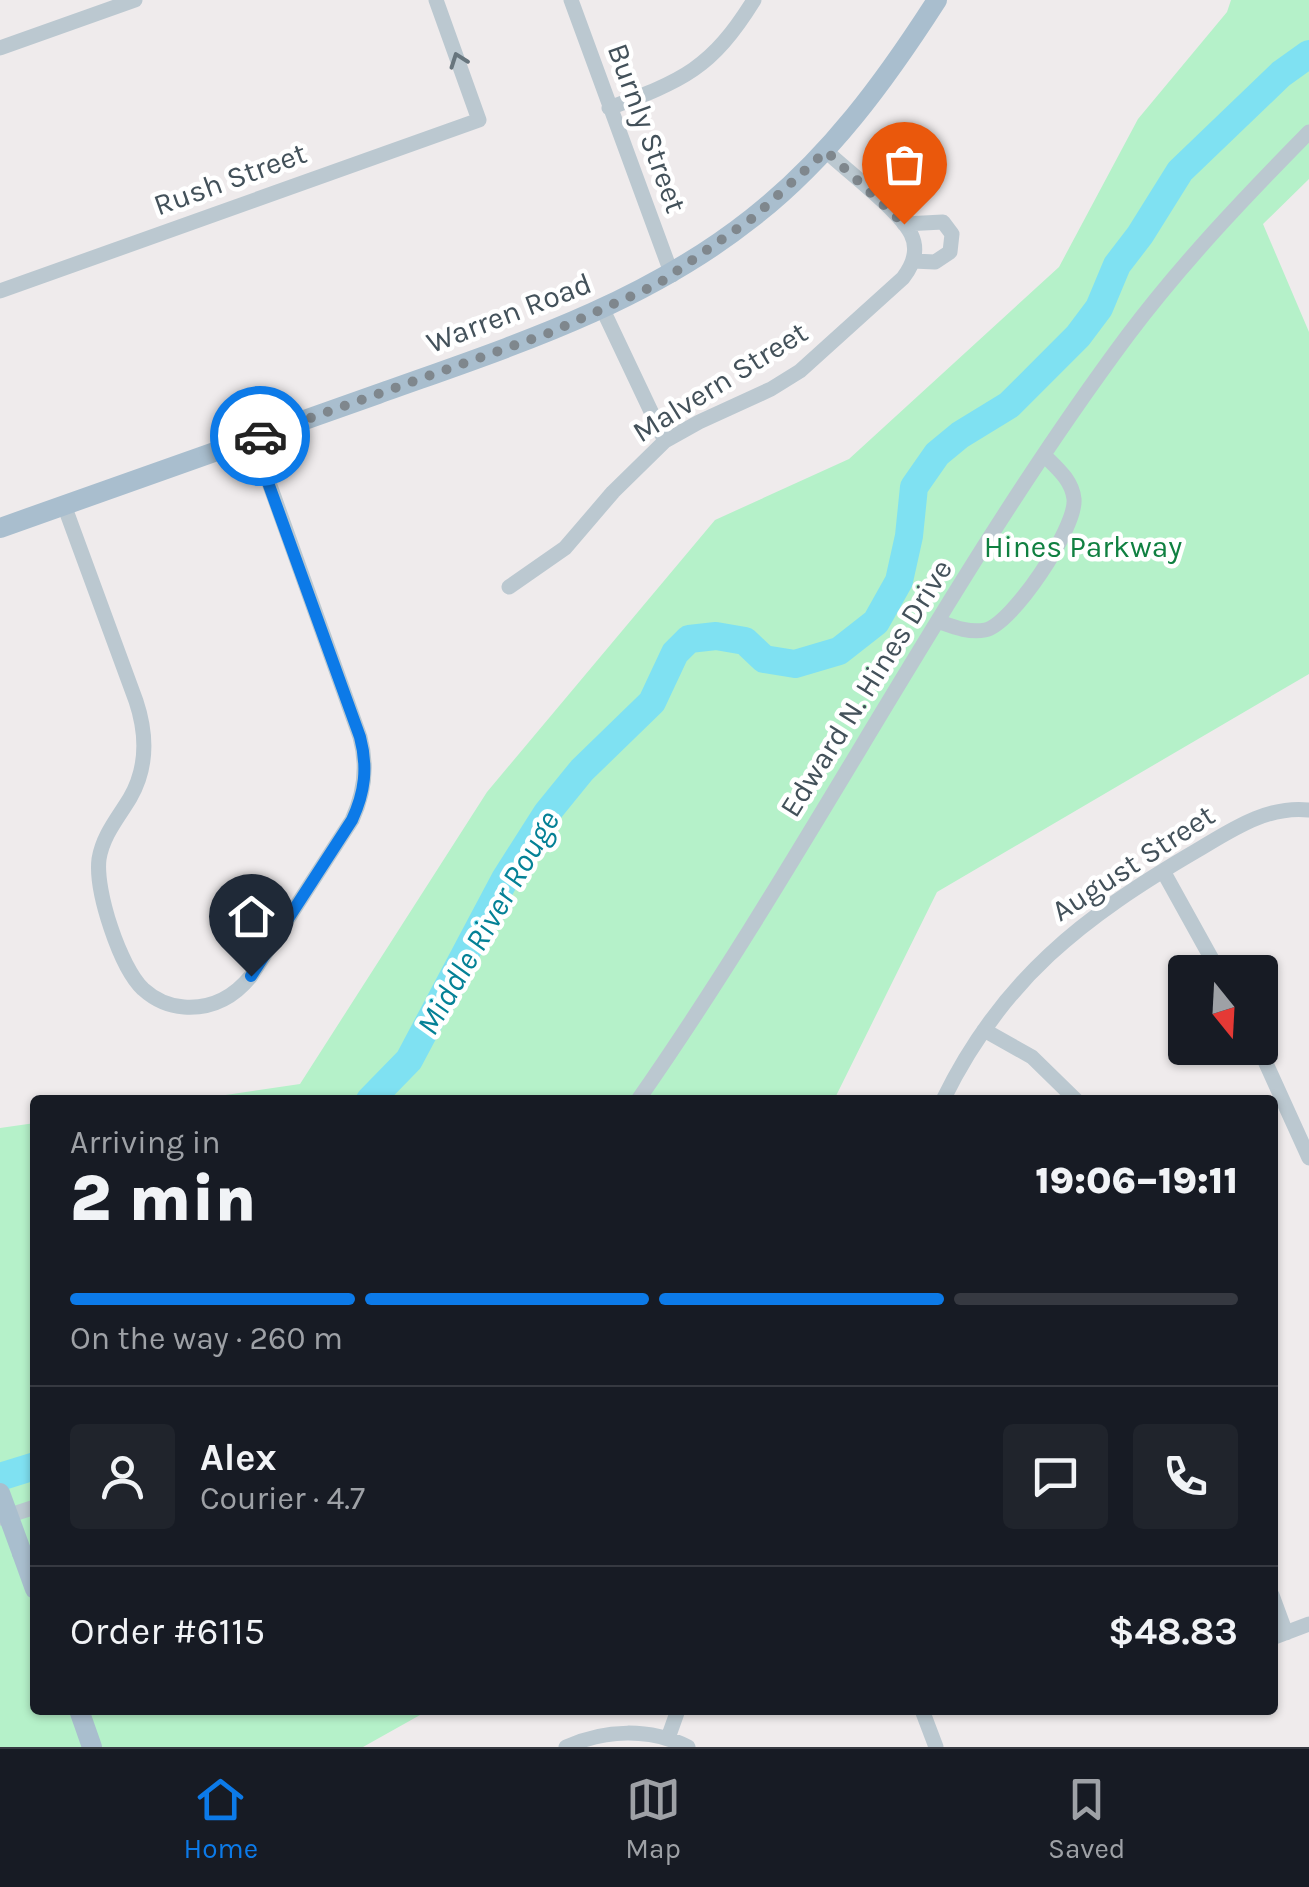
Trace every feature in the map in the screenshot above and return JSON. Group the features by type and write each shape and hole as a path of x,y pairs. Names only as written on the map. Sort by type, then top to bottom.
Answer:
{"main road":[{"name":"Warren Road","path":"0,528 549,333 672,274 754,217 826,151 869,100 937,0"},
{"path":"0,1492 30,1576"},
{"path":"81,1715 92,1747"}],"street":[{"path":"0,48 135,0"},
{"name":"Rush Street","path":"0,290 479,120 436,0"},
{"name":"Burnly Street","path":"571,0 672,274"},
{"path":"609,108 663,88 699,68 725,44 754,0"},
{"name":"Edward N. Hines Drive","path":"641,1095 1044,455 1129,334 1179,271 1227,215 1309,132"},
{"path":"826,151 904,224 913,237 913,261"},
{"name":"Malvern Street","path":"510,587 565,548 664,441 800,372 903,278 913,261 936,262 950,252 952,234 943,222 904,224"},
{"path":"602,310 664,441"},
{"path":"64,505 136,701 144,734 140,776 105,838 98,863 106,909 134,979 145,991 168,1004 198,1008 215,1004 242,988 352,820 363,793 365,764 360,737 254,438"},
{"path":"940,622 965,631 988,630 1005,619 1042,571 1072,519 1074,499 1066,478 1044,455"},
{"name":"August Street","path":"947,1095 984,1030 1018,985 1064,939 1162,871 1258,818 1286,810 1309,810"},
{"path":"1162,871 1210,955"},
{"path":"984,1030 1032,1057 1071,1095"},
{"path":"1267,1065 1309,1158"},
{"path":"0,1518 30,1509"},
{"path":"1279,1635 1309,1624"},
{"path":"668,1738 676,1715"},
{"path":"924,1715 936,1747"},
{"path":"566,1747 604,1734 628,1733 668,1738 688,1747"}],"green space":[{"name":"Hines Parkway","path":"1231,0 1309,0 1309,179 1263,224 1309,332 1309,674 937,892 836,1095 226,1095 300,1084 487,792 715,520 849,459 1059,267 1138,119 1227,12"},
{"path":"30,1124 30,1715 420,1715 363,1747 0,1747 0,1128"}],"waterway":[{"name":"Middle River Rouge","path":"375,1095 409,1060 505,879 547,813 582,770 652,702 675,653 689,639 716,636 745,641 764,659 795,664 839,651 876,622 899,581 914,487 937,454 1009,405 1078,336 1099,308 1117,265 1180,171 1281,74 1309,54"},
{"name":"Middle River Rouge","path":"0,1477 30,1468"}],"way so far":[{"path":"260,436 549,333 658,284 754,217 826,151 904,224"}],"route":[{"path":"251,976 352,820 363,793 365,764 360,737 266,477 254,438 260,436"}]}
